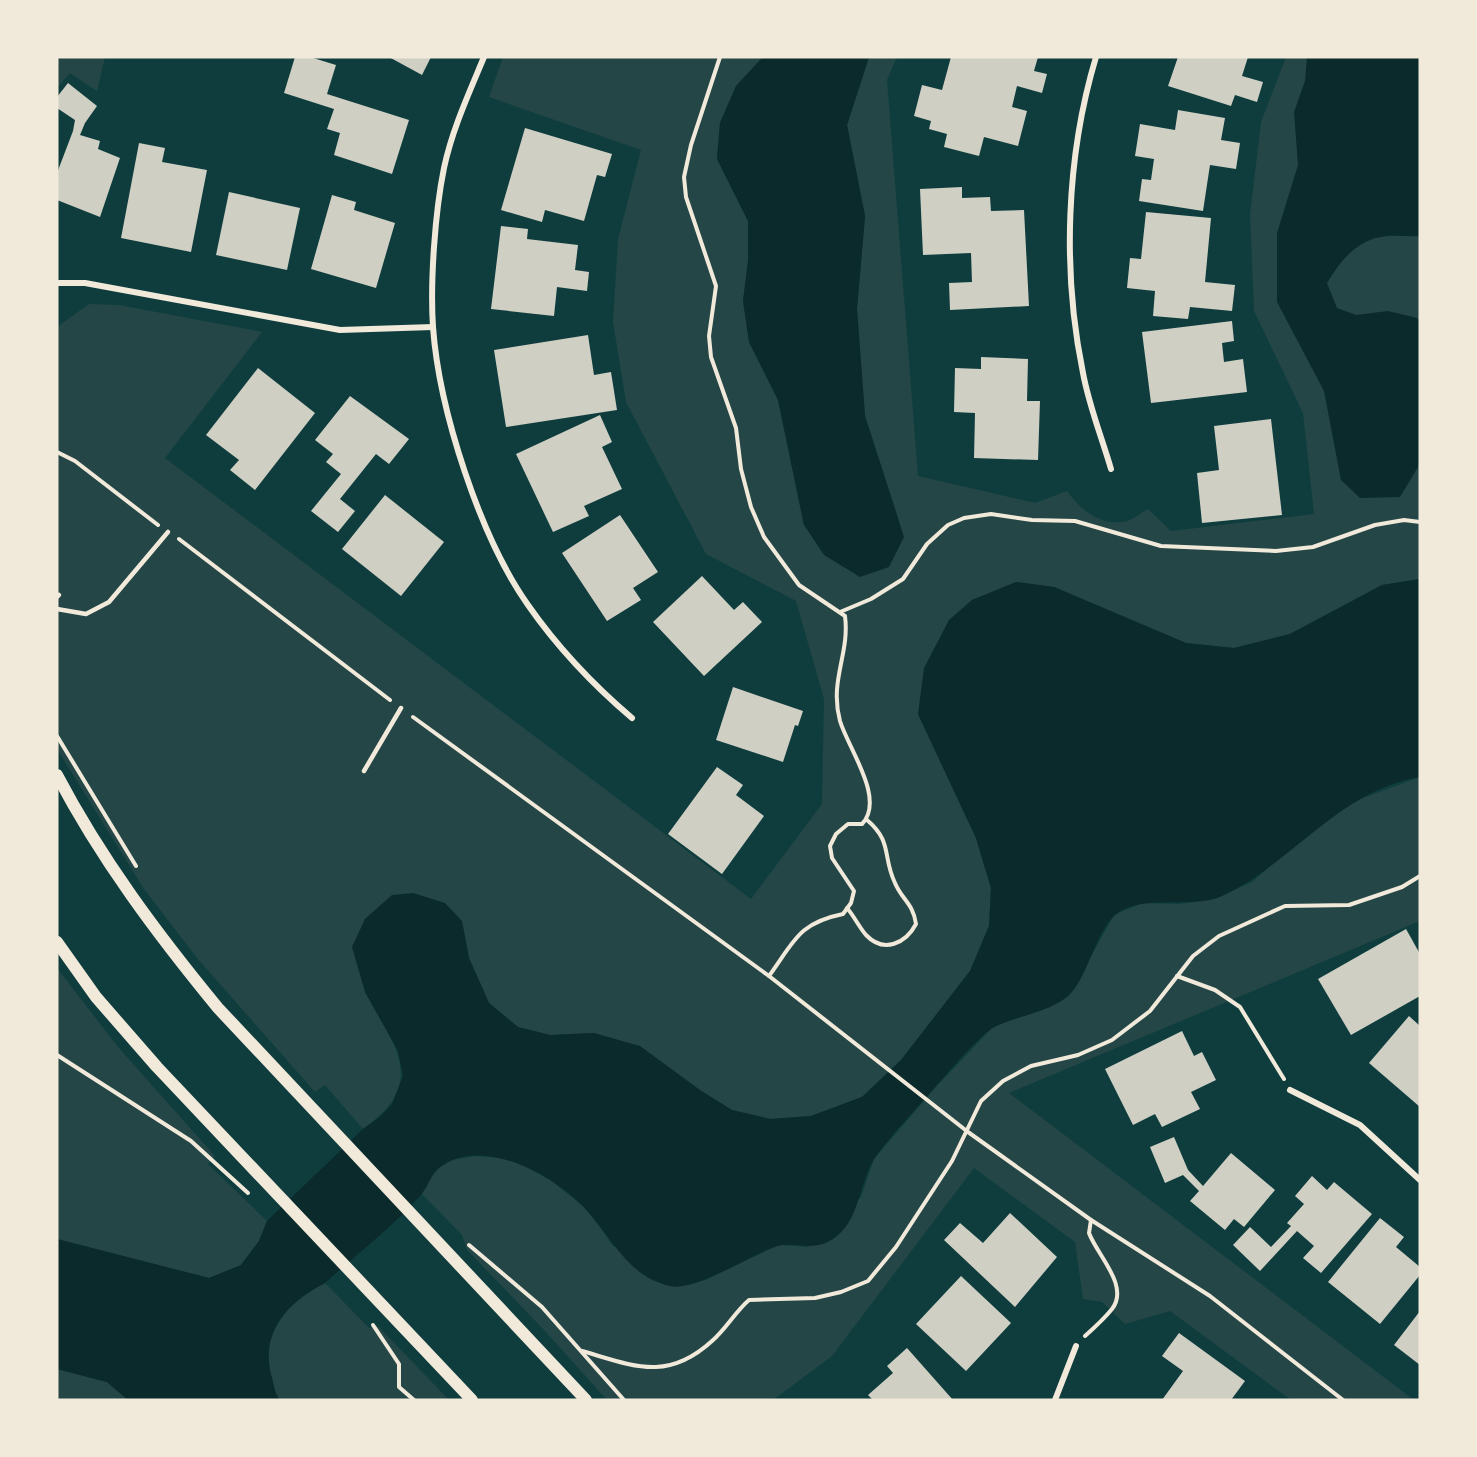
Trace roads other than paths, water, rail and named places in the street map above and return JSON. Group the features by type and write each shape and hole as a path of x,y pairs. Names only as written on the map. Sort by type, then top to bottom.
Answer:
{"main road":[{"path":"57,775 107,859 162,939 218,1008 586,1400"},
{"path":"57,942 96,997 472,1400"}],"street":[{"path":"484,57 465,101 444,168 435,238 433,327 445,399 474,501 526,603 591,683 632,718"},
{"path":"1096,57 1088,82 1071,186 1072,290 1083,374 1112,470"},
{"path":"57,283 85,283 340,330 433,327"},
{"path":"1290,1090 1360,1125 1420,1180"},
{"path":"1055,1400 1076,1346"}],"lane":[{"path":"57,609 86,614 109,602 168,532"},
{"path":"364,771 401,708"}]}
